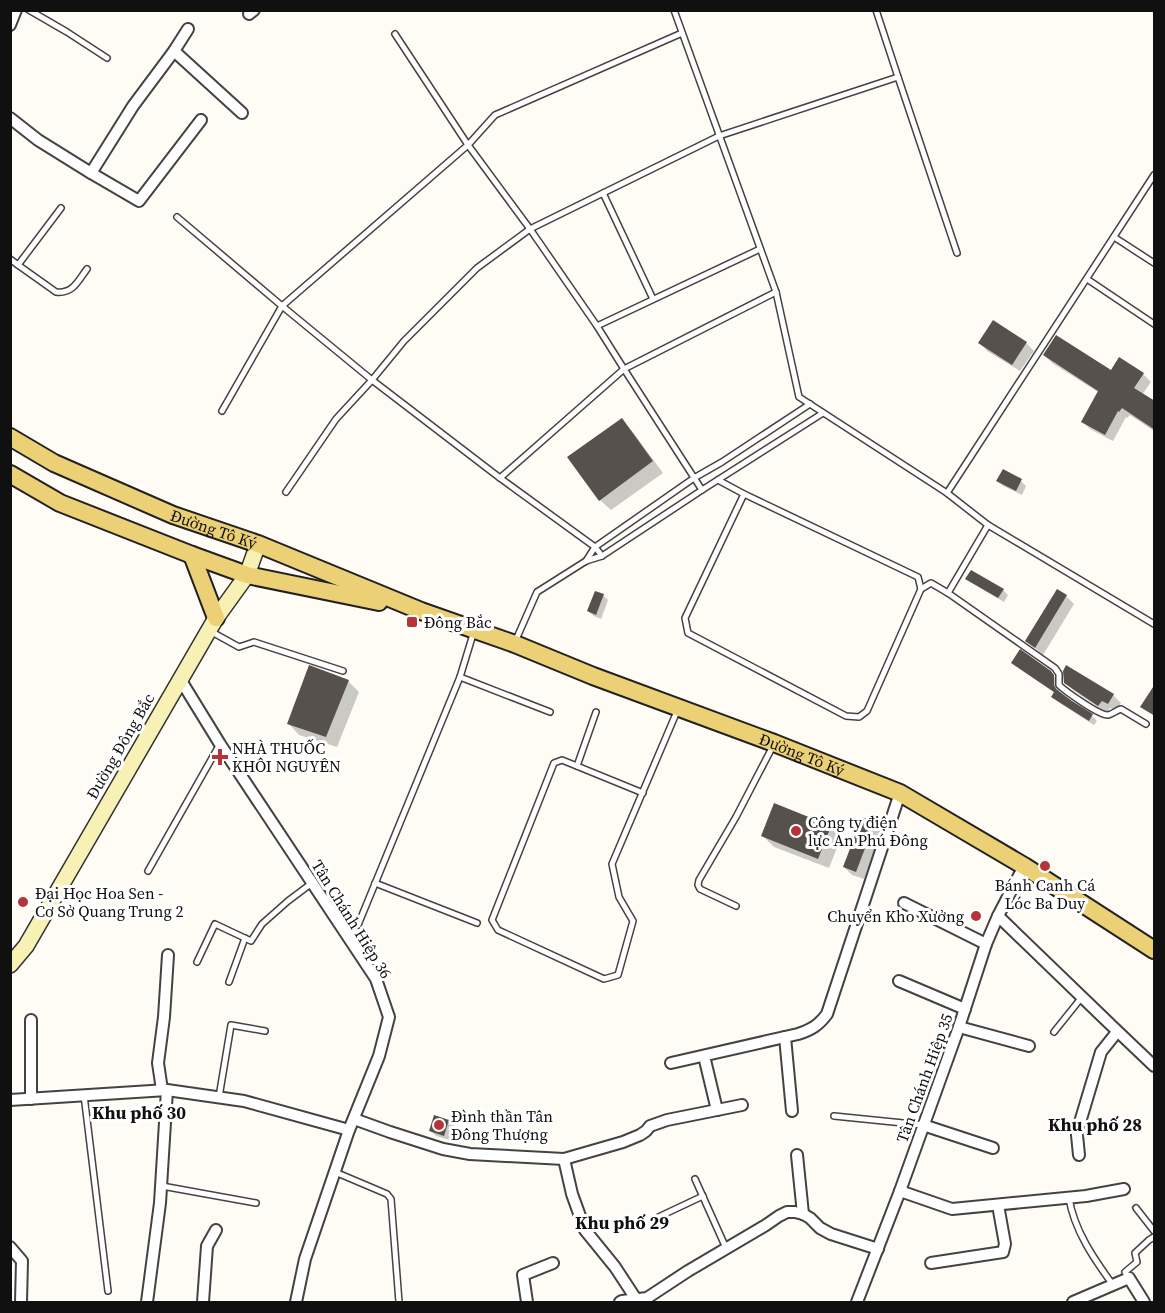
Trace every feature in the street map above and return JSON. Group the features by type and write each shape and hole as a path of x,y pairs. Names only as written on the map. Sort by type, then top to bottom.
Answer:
{"main road":[{"name":"Đường Tô Ký","path":"10,437 54,463 174,514 258,544 421,611 514,644 900,793 1023,866 1155,950"},
{"name":"Đường Tô Ký","path":"10,474 60,503 247,574 421,611"},
{"path":"192,555 212,624"}],"street":[{"path":"10,25 16,10"},
{"path":"91,173 133,106 188,29"},
{"path":"174,51 242,113"},
{"path":"10,118 38,140 139,201 201,120"},
{"name":"Đường Đông Bắc","path":"10,965 26,946 212,624 247,574 258,544"},
{"name":"Tân Chánh Hiệp 36","path":"180,679 220,744 375,979 389,1017 379,1056 351,1124 305,1259 296,1302"},
{"path":"671,1063 785,1037 808,1031 816,1026 826,1014 900,793"},
{"name":"Tân Chánh Hiệp 35","path":"857,1302 900,1191 986,944 1023,866"},
{"path":"904,903 986,944"},
{"path":"998,915 1117,1032 1155,1066"},
{"path":"147,1302 162,1186 165,1090 158,1063 168,955"},
{"path":"898,981 965,1009"},
{"path":"31,1020 31,1100"},
{"path":"959,1027 1029,1046"},
{"path":"1079,1155 1078,1129 1097,1062 1104,1047 1117,1032"},
{"path":"785,1037 792,1111"},
{"path":"704,1056 717,1110"},
{"path":"10,1100 165,1090 244,1101 351,1124 470,1154 564,1159 623,1142 640,1135 650,1126 667,1120 742,1105"},
{"path":"923,1125 993,1148"},
{"path":"797,1155 803,1214"},
{"path":"564,1159 572,1194 585,1230 615,1266 636,1299"},
{"path":"900,1191 952,1209 1069,1198 1124,1189"},
{"path":"931,1263 1003,1252 1005,1244 998,1205"},
{"path":"620,1302 647,1298 787,1212 803,1214 831,1234 878,1249"},
{"path":"203,1302 207,1246 216,1230"},
{"path":"10,1247 22,1261 21,1302"},
{"path":"527,1302 523,1275 553,1263"},
{"path":"1073,1302 1129,1278 1143,1302"}],"lane":[{"path":"28,10 107,58"},
{"path":"674,10 776,292 799,397 947,493 988,525 1155,624"},
{"path":"876,10 957,254"},
{"path":"222,411 282,306 468,145 495,115 682,33"},
{"path":"395,34 468,145 597,326 702,490"},
{"path":"286,492 336,419 404,341 477,268 530,229 719,136 898,77"},
{"path":"947,493 1155,175"},
{"path":"603,193 653,299"},
{"path":"18,265 62,208"},
{"path":"177,217 372,380 595,548 602,556"},
{"path":"1114,237 1155,263"},
{"path":"597,326 760,249"},
{"path":"10,259 56,292 68,291 87,269"},
{"path":"1087,279 1155,324"},
{"path":"500,478 624,369 776,292"},
{"path":"586,561 595,548 694,478 810,404"},
{"path":"514,644 537,592 586,561 602,556 824,413"},
{"path":"718,480 918,577 921,589 867,711 859,717 846,716 688,633 685,618 744,494"},
{"path":"948,593 988,525"},
{"path":"921,589 931,584 948,593 1055,668 1059,674 1059,685 1100,712 1108,715 1119,709 1124,710 1146,724"},
{"path":"212,624 239,647 254,642 343,671"},
{"path":"358,925 460,677 474,630"},
{"path":"460,677 550,712"},
{"path":"643,794 562,760 554,763 492,921 498,930 604,979 618,975 633,921 619,897 612,864 643,794 679,707"},
{"path":"577,766 596,712"},
{"path":"736,906 700,889 699,880 736,817 774,743"},
{"path":"148,871 220,744"},
{"path":"375,883 477,923"},
{"path":"197,962 215,924 250,940 262,924 312,884"},
{"path":"229,982 245,938"},
{"path":"1054,1032 1082,997"},
{"path":"219,1097 231,1025 265,1031"},
{"path":"84,1095 108,1291"},
{"path":"834,1116 923,1125"},
{"path":"334,1172 387,1194 391,1199 399,1302"},
{"path":"695,1179 726,1248"},
{"path":"162,1186 256,1203"},
{"path":"652,1220 703,1196"},
{"path":"1069,1198 1072,1213 1096,1263 1113,1285"},
{"path":"1136,1208 1155,1231"},
{"path":"1129,1278 1125,1272 1137,1262 1136,1252 1155,1237"}],"building":[{"path":"993,320 1027,342 1012,365 978,343"},
{"path":"1056,335 1111,370 1119,357 1144,373 1134,388 1155,401 1155,430 1122,408 1105,435 1081,422 1098,391 1043,355"},
{"path":"622,418 653,461 599,501 567,457"},
{"path":"1003,469 1022,479 1016,491 996,481"},
{"path":"971,570 1004,589 998,598 965,579"},
{"path":"1057,589 1067,595 1035,648 1025,641"},
{"path":"595,591 604,594 596,615 587,611"},
{"path":"1020,649 1051,671 1054,675 1056,689 1093,714 1089,721 1051,697 1054,692 1011,663"},
{"path":"309,665 349,680 326,737 287,724"},
{"path":"1066,665 1114,694 1108,704 1102,701 1098,706 1064,683 1063,671"},
{"path":"1155,684 1155,716 1140,707"},
{"name":"Công ty điện lực An Phú Đông","path":"774,803 831,826 818,859 761,836"},
{"path":"862,817 875,822 856,872 843,867"},
{"name":"Đình thần Tân Đông Thượng","path":"434,1115 449,1120 444,1136 429,1131"}],"place":[{"name":"Đông Bắc","path":"412,622"},
{"name":"NHÀ THUỐC KHÔI NGUYÊN","path":"220,757"},
{"name":"Công ty điện lực An Phú Đông","path":"796,831"},
{"name":"Bánh Canh Cá Lóc Ba Duy","path":"1045,866"},
{"name":"Đại Học Hoa Sen - Cơ Sở Quang Trung 2","path":"23,902"},
{"name":"Chuyển Kho Xưởng","path":"976,916"},
{"name":"Đình thần Tân Đông Thượng","path":"439,1125"}],"district":[{"name":"Khu phố 30","path":"139,1113"},
{"name":"Khu phố 28","path":"1095,1125"},
{"name":"Khu phố 29","path":"622,1223"}]}
